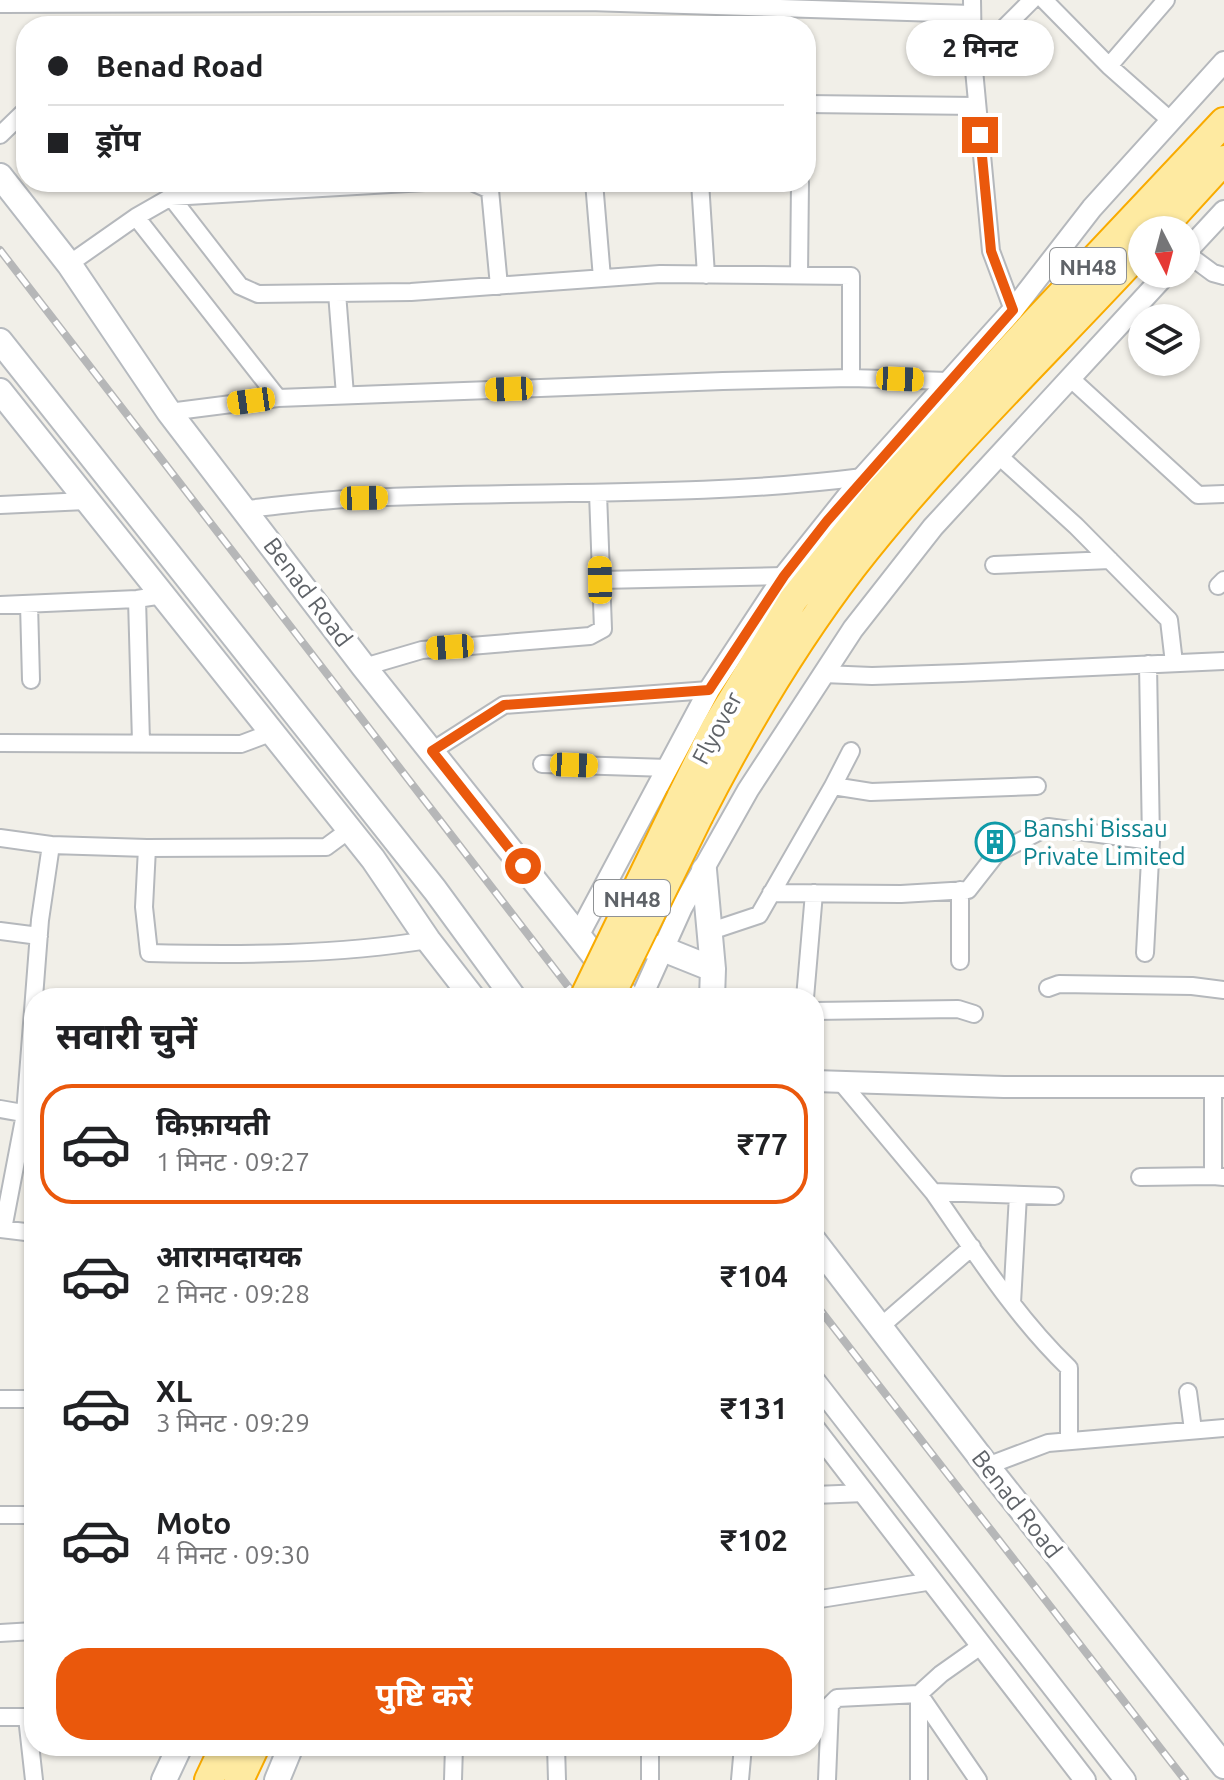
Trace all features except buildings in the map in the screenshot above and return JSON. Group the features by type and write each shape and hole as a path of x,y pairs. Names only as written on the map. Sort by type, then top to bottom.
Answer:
{"highway":[{"name":"NH48","path":"965,419 1224,122"},
{"path":"1173,216 1224,160"},
{"name":"NH48","path":"965,419 1128,262"},
{"name":"Flyover","path":"589,988 702,755 793,600 877,495 965,419"},
{"name":"Flyover","path":"614,988 726,761 819,612 895,516 965,419"},
{"path":"209,1780 220,1756"},
{"path":"239,1780 250,1756"}],"main road":[{"name":"Benad Road","path":"0,176 69,264 169,412 364,667 620,988"},
{"path":"0,341 435,890 507,988"},
{"path":"0,391 373,859 465,988"},
{"path":"704,870 712,988"},
{"path":"578,936 663,949 713,969"},
{"name":"Benad Road","path":"824,1254 1224,1766"},
{"path":"164,1780 175,1756"},
{"path":"277,1780 287,1756"}],"street":[{"path":"973,59 1032,0"},
{"path":"1044,0 1109,66 1170,120"},
{"path":"1109,66 1166,0"},
{"path":"0,4 588,1 972,7 973,59 991,251 1013,310"},
{"path":"578,936 709,690 784,576 863,477 1013,310 1092,208 1224,62"},
{"path":"816,104 977,106"},
{"path":"0,135 16,120"},
{"path":"69,264 136,217 171,197 256,192"},
{"path":"490,192 499,286"},
{"path":"595,192 602,278"},
{"path":"701,192 706,275"},
{"path":"799,275 800,192"},
{"path":"171,197 240,286 258,294 411,292 602,278 851,276 851,378"},
{"path":"1200,238 1224,211"},
{"path":"136,217 278,398"},
{"path":"1200,263 1213,273 1224,276"},
{"path":"645,988 682,907 748,790 853,629 933,527 1153,288"},
{"path":"337,293 345,395"},
{"path":"1069,377 1198,495 1224,494"},
{"path":"169,412 278,398 345,395 851,378 948,381"},
{"path":"999,456 1169,620 1174,663"},
{"path":"246,509 364,498 598,493 809,484 863,477"},
{"path":"364,667 422,650 590,636 603,629 598,493"},
{"path":"0,505 86,501"},
{"path":"994,565 1110,560"},
{"path":"600,580 784,576"},
{"path":"0,605 137,599 163,595"},
{"path":"137,599 141,742"},
{"path":"29,604 31,680"},
{"path":"823,674 872,676 1224,661"},
{"path":"1145,953 1151,841 1148,664"},
{"path":"432,751 504,705 709,690"},
{"path":"0,743 241,744 273,732"},
{"path":"708,932 759,915 851,751"},
{"path":"542,764 668,768"},
{"path":"833,786 871,792 1037,786"},
{"path":"771,893 901,894 968,890 997,853 1048,827 1151,841"},
{"path":"0,838 51,845 147,848 326,847 349,830"},
{"path":"36,988 39,936 51,845"},
{"path":"147,848 144,907 149,953 308,951 428,940"},
{"path":"960,890 960,961"},
{"path":"806,988 814,893"},
{"path":"0,931 39,936"},
{"path":"1048,988 1059,984 1192,986 1224,990"},
{"path":"824,1011 958,1009 974,1014"},
{"path":"824,1081 1004,1087 1219,1087 1218,1177 1140,1177"},
{"path":"841,1082 933,1192 1012,1303 1069,1368 1069,1441"},
{"path":"0,1109 24,1114"},
{"path":"24,1139 2,1229 24,1232"},
{"path":"933,1192 1055,1196"},
{"path":"1012,1303 1018,1195"},
{"path":"880,1327 972,1247"},
{"path":"1188,1392 1193,1430"},
{"path":"824,1393 1125,1780"},
{"path":"0,1399 24,1399"},
{"path":"987,1466 1048,1443 1224,1428"},
{"path":"824,1441 1085,1780"},
{"path":"824,1495 865,1493"},
{"path":"0,1515 24,1515"},
{"path":"824,1598 933,1581"},
{"path":"0,1633 24,1632"},
{"path":"827,1780 830,1705 837,1698 919,1694 982,1645"},
{"path":"919,1694 919,1780"},
{"path":"919,1694 978,1780"},
{"path":"0,1717 24,1717"},
{"path":"31,1756 34,1780"},
{"path":"453,1780 454,1756"},
{"path":"556,1756 557,1780"},
{"path":"650,1756 650,1780"},
{"path":"740,1780 742,1756"}],"railway":[{"path":"0,250 569,988"},
{"path":"824,1315 1185,1780"}],"place":[{"name":"Banshi Bissau Private Limited","path":"995,842"}],"route":[{"path":"523,866 432,751 504,705 709,690 784,576 827,521 1013,310 991,251 980,135"}]}
